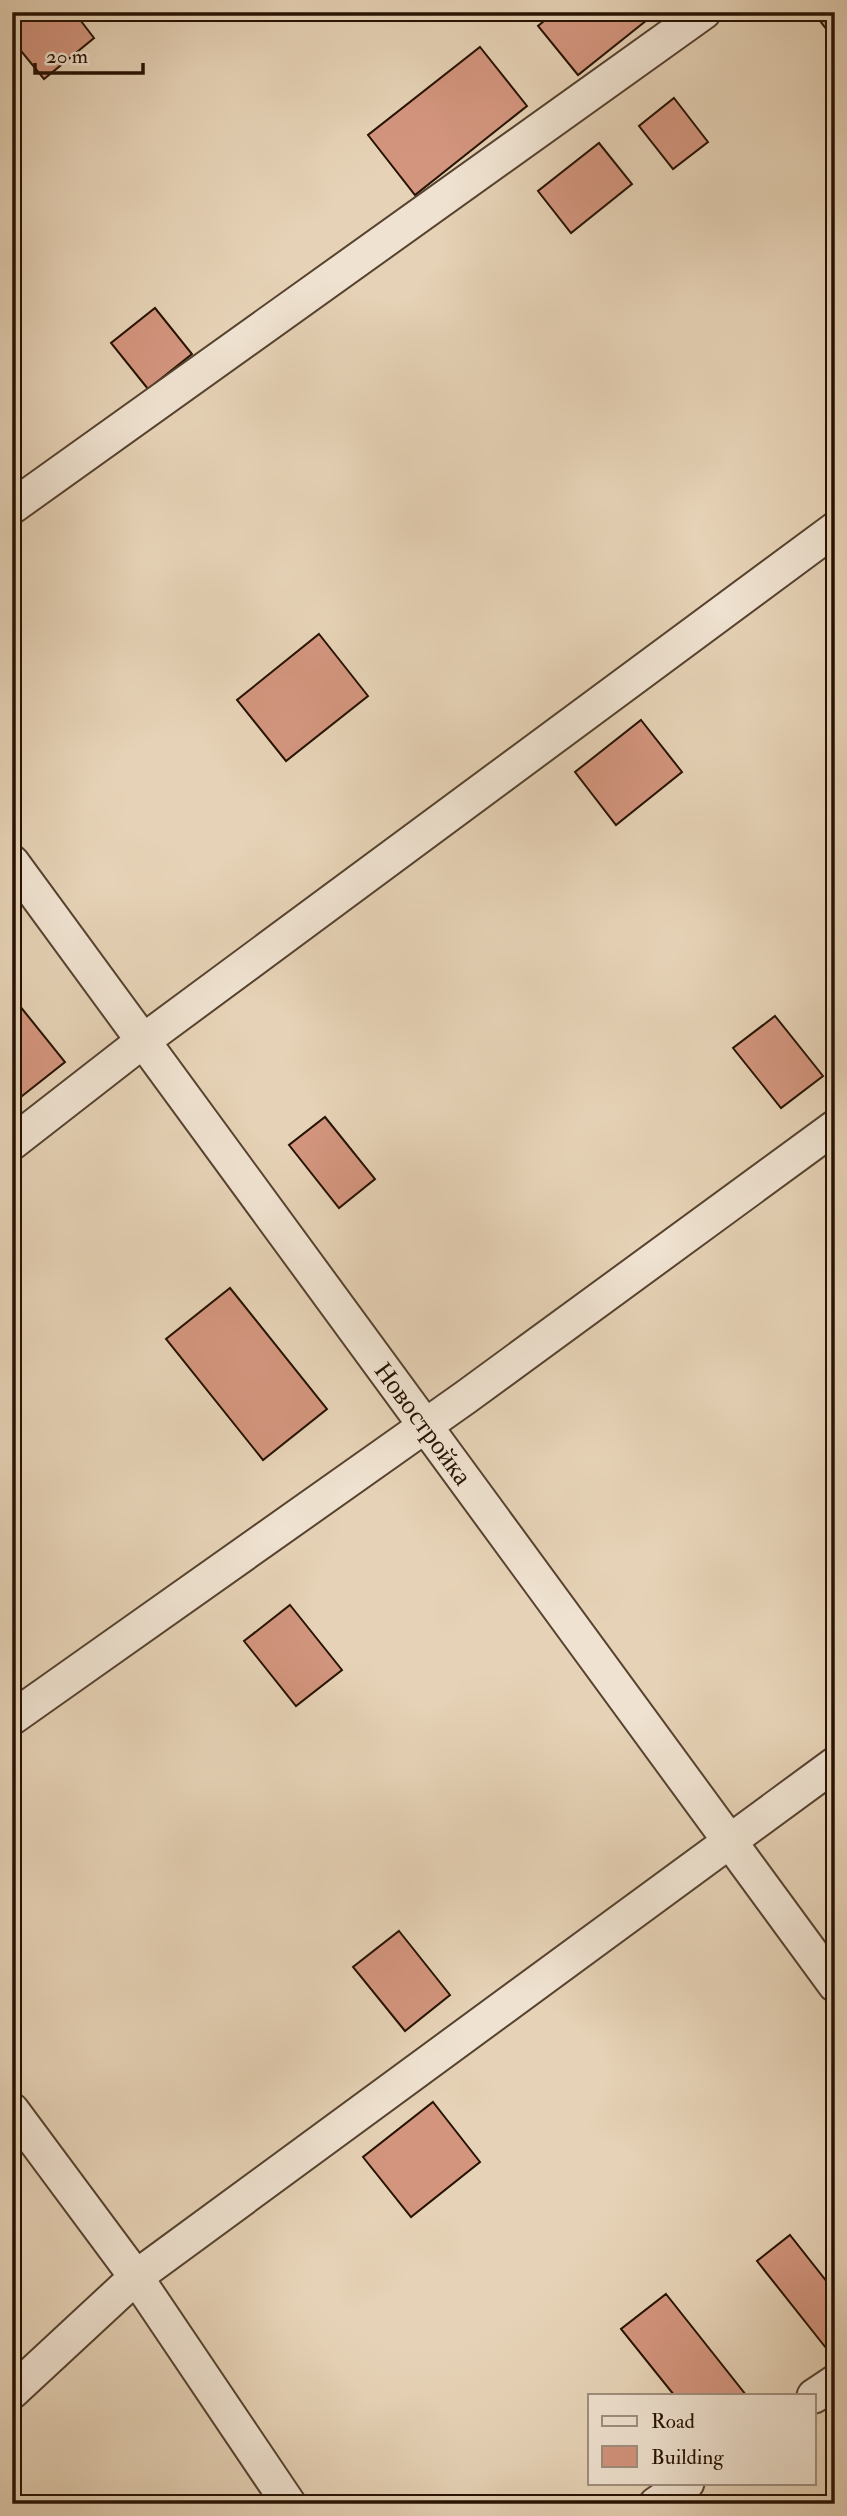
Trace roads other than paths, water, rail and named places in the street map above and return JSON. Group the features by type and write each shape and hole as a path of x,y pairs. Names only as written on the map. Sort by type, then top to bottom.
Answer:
{"street":[{"path":"12,507 704,12"},
{"path":"12,1143 143,1041 835,529"},
{"name":"Новостройка","path":"12,862 835,1985"},
{"path":"12,1718 425,1426 835,1127"},
{"path":"12,2392 136,2277 835,1764"},
{"path":"12,2110 136,2277 289,2504"},
{"path":"816,2395 835,2382"},
{"path":"656,2504 686,2484"}]}
